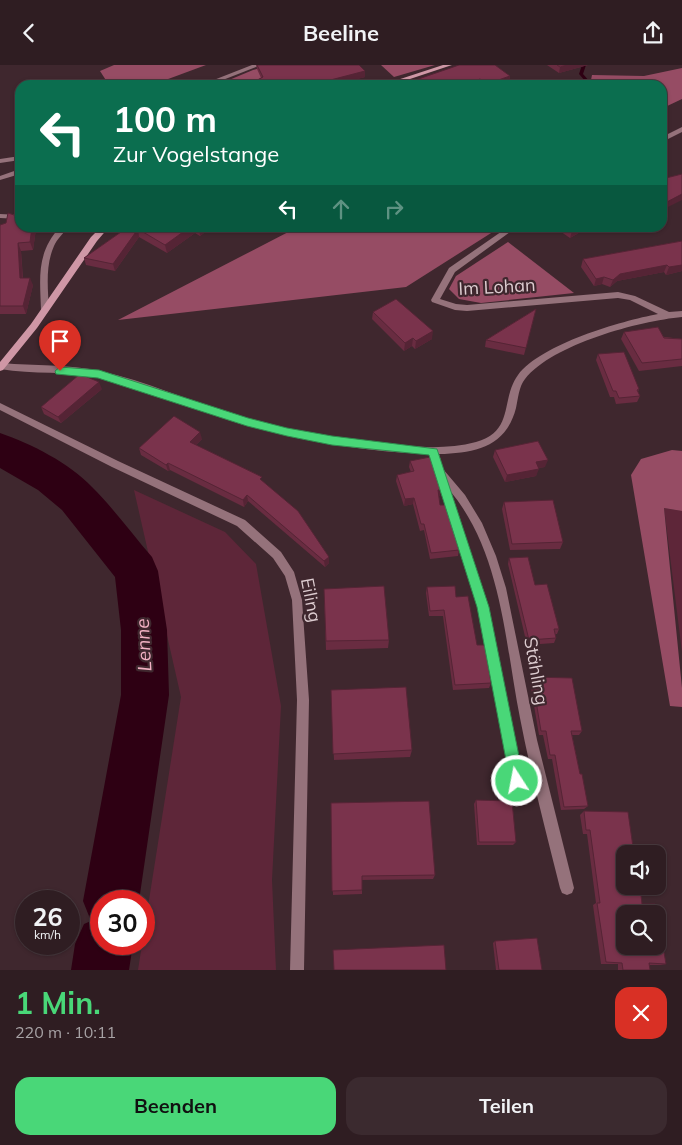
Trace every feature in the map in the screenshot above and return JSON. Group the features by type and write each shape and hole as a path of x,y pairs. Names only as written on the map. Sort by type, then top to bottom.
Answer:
{"main road":[{"path":"401,80 449,65"},
{"path":"1,367 101,232"}],"street":[{"path":"218,80 258,65"},
{"path":"667,138 681,131"},
{"path":"0,161 15,159"},
{"path":"0,177 15,174"},
{"path":"0,216 15,217"},
{"path":"45,310 44,264 52,241 61,232"},
{"name":"Im Lohan","path":"507,232 452,270 435,300 455,307 467,308 618,295 632,297 667,315"},
{"path":"1,367 99,374 247,422 287,432 332,440 433,452 469,447 496,438 506,427 521,378 550,357 588,336 667,315 682,314"},
{"name":"Eiling","path":"0,405 115,464 241,523 277,555 290,575 297,600 303,700 297,970"},
{"name":"Stähling","path":"433,452 483,607 521,800"},
{"name":"Stähling","path":"440,472 457,490 479,527 507,608 538,776 567,888"}],"shaded area":[{"path":"114,65 206,65 166,80 106,80 100,71"},
{"path":"272,65 310,65 264,80 229,80 253,70"},
{"path":"381,65 435,65 394,77"},
{"path":"682,68 682,99 667,106 667,80 591,80 592,75 644,76"},
{"path":"288,232 493,232 406,287 118,320"},
{"path":"508,242 574,293 481,303 459,299 449,289 456,276"},
{"path":"672,450 682,451 682,511 664,508 682,688 682,707 670,706 631,475 641,459"},
{"path":"134,490 225,532 256,564 281,706 272,880 276,970 138,970 140,955 155,955 155,890 151,890 181,697"},
{"path":"664,508 682,511 682,652"}],"building":[{"path":"257,65 359,65 365,71 330,80 257,80 263,77"},
{"path":"459,65 495,65 510,76 498,80 416,80"},
{"path":"682,174 682,194 667,202 667,178"},
{"path":"8,213 15,215 15,232 31,232 30,242 18,243 20,278 30,278 23,306 0,306 0,225 6,223"},
{"path":"121,232 136,232 113,264 84,258"},
{"path":"143,232 183,232 165,245"},
{"path":"682,241 682,265 669,267 667,265 620,274 613,280 604,277 596,279 583,259"},
{"path":"396,299 433,331 416,341 413,338 405,343 373,312"},
{"path":"536,309 526,348 486,340"},
{"path":"658,327 664,338 682,339 682,359 642,363 624,332"},
{"path":"624,352 640,396 619,398 616,391 613,391 598,354"},
{"path":"80,374 99,382 58,417 41,407"},
{"path":"174,416 200,432 190,442 262,477 260,479 298,511 329,557 324,561 247,495 243,500 168,463 166,465 139,448"},
{"path":"538,441 548,460 536,462 539,469 507,475 495,450"},
{"path":"430,457 442,490 438,490 440,505 447,505 459,550 431,553 424,524 421,524 414,498 405,499 397,475 414,471 410,461"},
{"path":"553,500 563,542 512,544 504,502"},
{"path":"528,557 535,585 547,584 559,629 554,629 556,638 529,640 509,558"},
{"path":"384,586 389,640 326,641 324,589"},
{"path":"455,586 456,597 468,596 477,645 484,645 486,650 491,683 455,685 444,610 430,611 427,587"},
{"path":"532,677 572,678 582,731 571,731 588,806 564,807 555,755 550,755 546,731 541,731"},
{"path":"406,687 412,750 333,754 331,690"},
{"path":"476,800 512,801 516,842 479,842"},
{"path":"429,801 435,875 362,876 362,890 332,891 331,803"},
{"path":"584,811 628,812 633,845 616,845 616,895 641,895 642,904 655,905 616,905 616,955 664,955 666,964 649,963 650,970 623,970 622,963 606,962 597,903 600,903 590,830 586,830"},
{"path":"537,938 542,970 499,970 495,941"},
{"path":"444,945 446,970 334,970 333,950"}],"waterway":[{"path":"584,65 581,74 586,80"},
{"name":"Lenne","path":"0,449 53,478 77,498 136,571 144,630 145,695 113,890"},
{"name":"Lenne","path":"100,970 102,955"}],"route":[{"path":"60,371 99,374 247,422 287,432 382,447 433,452 483,607 517,781"}]}
